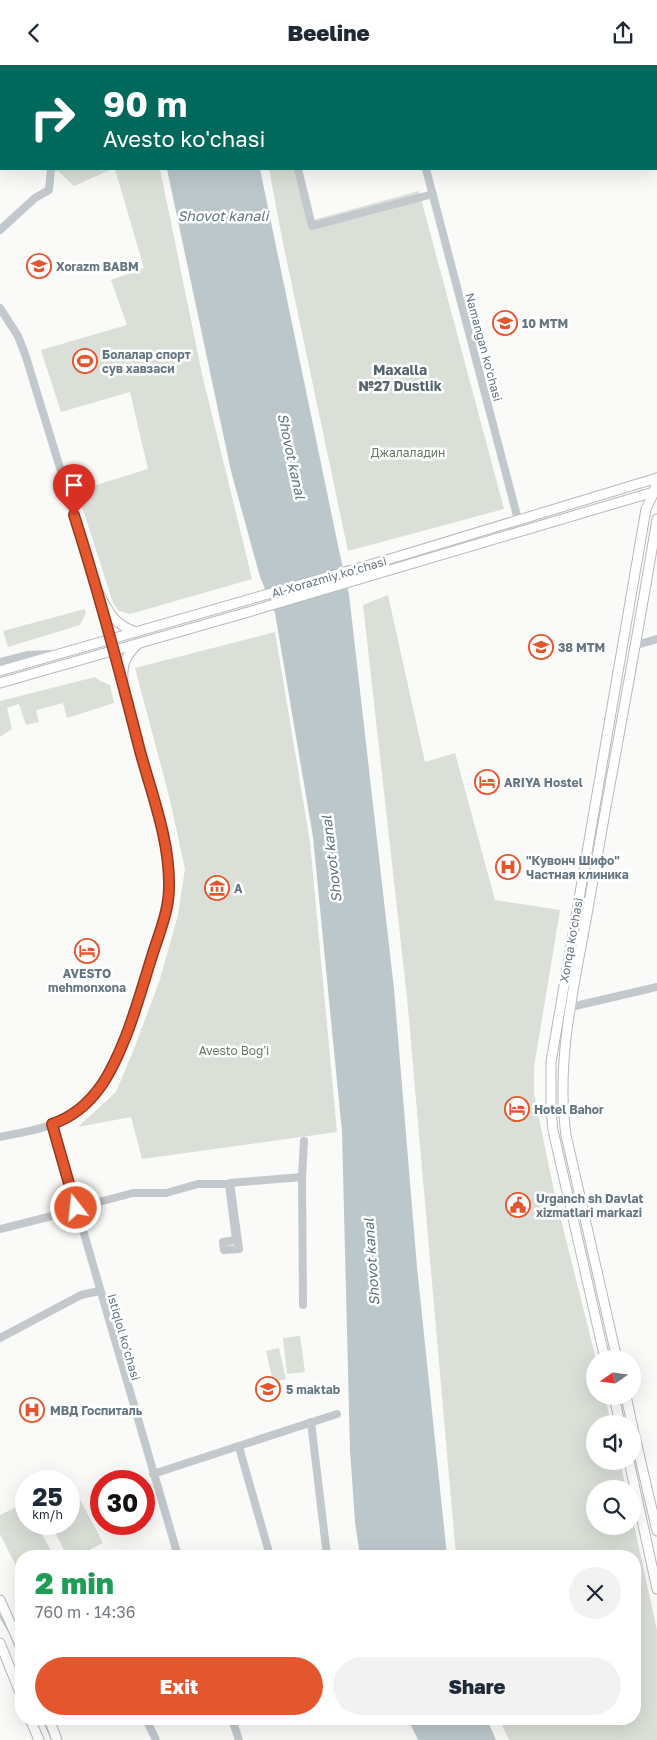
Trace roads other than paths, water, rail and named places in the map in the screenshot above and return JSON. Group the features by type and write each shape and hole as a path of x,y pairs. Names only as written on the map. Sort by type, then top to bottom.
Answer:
{"main road":[{"name":"Al-Xorazmiy ko’chasi","path":"0,671 390,559 657,478"},
{"name":"Xonqa ko'chasi","path":"603,1350 553,1130 550,1087 551,1062 646,509 655,492 657,478"},
{"name":"Al-Xorazmiy ko’chasi","path":"0,683 256,610 655,492"},
{"path":"655,492 657,501"},
{"name":"Xonqa ko'chasi","path":"615,1350 566,1135 562,1109 562,1063 657,519"},
{"path":"98,592 115,622 136,632"},
{"path":"123,686 122,671 125,659 138,644"},
{"path":"581,885 592,887"},
{"path":"584,1265 594,1263"},
{"path":"641,1460 657,1531"},
{"path":"641,1500 650,1497"},
{"path":"641,1515 657,1589"},
{"path":"0,1600 15,1634"},
{"path":"0,1643 15,1680"},
{"path":"33,1725 39,1740"},
{"path":"51,1725 57,1740"}],"street":[{"path":"0,229 35,198 49,190 51,170"},
{"path":"298,170 312,226 433,194"},
{"name":"Namangan ko'chasi","path":"426,170 521,531"},
{"path":"0,308 18,336 26,357 98,592 166,849 169,888 167,908 133,1016 111,1071 102,1085 81,1108 66,1119 0,1137"},
{"path":"636,645 657,639"},
{"path":"0,662 28,655 63,653"},
{"path":"571,1007 657,987"},
{"name":"Istiqlol ko'chasi","path":"52,1124 152,1470"},
{"path":"303,1305 302,1177 304,1141"},
{"path":"0,1229 132,1193 166,1193 198,1185 229,1184 236,1240 223,1242 224,1251 239,1249 230,1183 302,1177"},
{"path":"0,1338 80,1295 99,1291"},
{"path":"155,1473 337,1414"},
{"path":"311,1422 325,1550"},
{"path":"239,1447 268,1550"},
{"name":"Istiqlol ko'chasi","path":"155,1481 176,1550"},
{"path":"149,1725 156,1740"},
{"path":"234,1725 239,1740"}],"water":[{"name":"Shovot kanali","path":"167,170 260,170 349,594 394,989 417,1267 446,1550 359,1550 355,1522 350,1450 342,1132 313,837 275,613 260,577 231,471"},
{"path":"411,1725 490,1725 496,1740 418,1740"}],"waterway":[{"path":"0,1616 15,1646"},
{"path":"46,1725 52,1740"}],"place":[{"name":"Xorazm BABM","path":"39,266"},
{"name":"10 MTM","path":"505,323"},
{"name":"Болалар спорт сув хавзаси","path":"85,361"},
{"name":"38 MTM","path":"541,647"},
{"name":"ARIYA Hostel","path":"487,782"},
{"name":"\"Кувонч Шифо\" Частная клиника","path":"508,867"},
{"name":"A","path":"217,888"},
{"name":"AVESTO mehmonxona","path":"87,951"},
{"name":"Hotel Bahor","path":"517,1109"},
{"name":"Urganch sh Davlat xizmatlari markazi","path":"518,1205"},
{"name":"5 maktab","path":"268,1389"},
{"name":"МВД Госпиталь","path":"32,1410"}],"district":[{"name":"Maxalla №27 Dustlik","path":"400,377"}],"park label":[{"name":"Джалаладин","path":"408,452"},
{"name":"Avesto Bog'i","path":"234,1050"}],"water label":[{"name":"Shovot kanal","path":"292,456"},
{"name":"Shovot kanal","path":"331,859"},
{"name":"Shovot kanal","path":"371,1262"}]}
